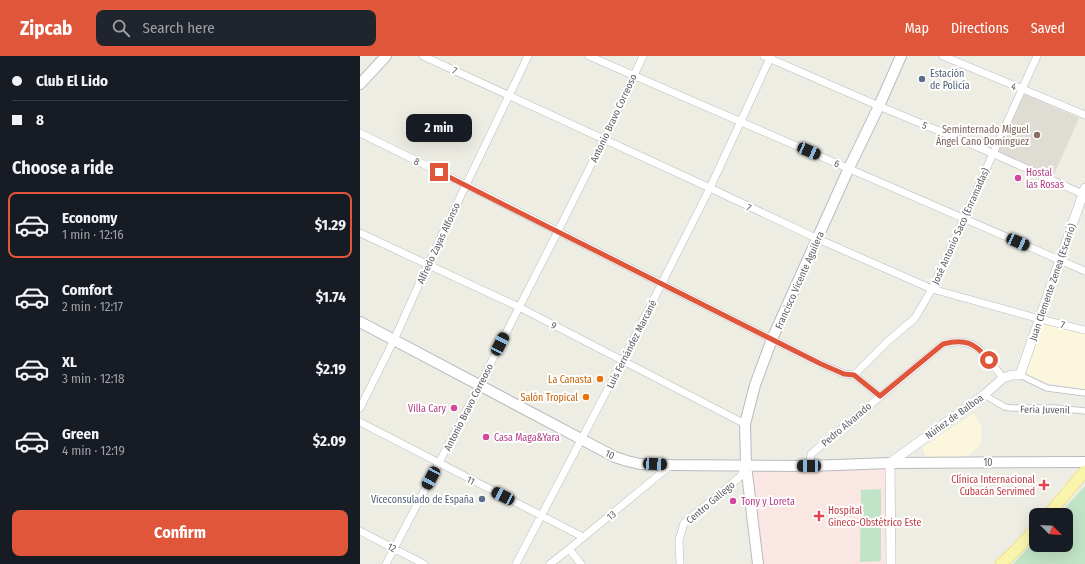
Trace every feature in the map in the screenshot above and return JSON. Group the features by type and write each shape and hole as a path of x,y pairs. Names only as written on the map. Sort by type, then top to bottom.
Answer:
{"main road":[{"path":"360,84 386,56"},
{"name":"Francisco Vicente Aguilera","path":"758,564 746,465 745,424 755,385 772,339 901,56"},
{"name":"10","path":"360,322 615,457 640,464 809,466 890,463 1085,462"},
{"path":"1054,508 1085,471"},
{"path":"1062,498 1085,482"},
{"path":"1001,564 1029,536"}],"street":[{"name":"7","path":"424,56 509,94 818,239 932,289 1085,330"},
{"name":"Alfredo Zayas Alfonso","path":"360,408 394,340 428,264 528,56"},
{"name":"6","path":"589,56 1085,271"},
{"name":"Antonio Bravo Correoso","path":"386,564 480,386 604,139 643,56"},
{"name":"4","path":"942,56 1085,115"},
{"name":"José Antonio Saco (Enramadas)","path":"854,375 887,342 915,318 932,289 1037,56"},
{"name":"5","path":"769,57 879,106 1084,192"},
{"name":"Luis Fernández Marcané","path":"516,564 623,360 710,188 742,122 769,57"},
{"name":"8","path":"360,133 772,339 844,374 854,375 880,396"},
{"name":"Juan Clemente Zenea (Escario)","path":"1020,375 1084,192"},
{"name":"9","path":"360,233 519,307 745,424"},
{"name":"Pedro Alvarado","path":"809,466 811,454 943,344 964,342 974,345 982,352 1003,378"},
{"path":"1003,378 1012,375 1020,375"},
{"name":"Feria Juvenil","path":"1020,375 1046,388 1085,393"},
{"name":"Núñez de Balboa","path":"890,463 984,395 1003,378"},
{"name":"Feria Juvenil","path":"984,395 1011,408 1056,408 1085,411"},
{"name":"11","path":"360,422 583,537"},
{"path":"890,463 891,564"},
{"name":"13","path":"550,564 671,465"},
{"name":"Centro Gallego","path":"680,564 679,540 684,523 742,476 746,465"},
{"name":"12","path":"360,531 424,564"},
{"path":"569,549 581,564"}],"shaded area":[{"name":"Seminternado Miguel Ángel Cano Domínguez","path":"1021,93 1079,118 1053,177 996,152"},
{"path":"1042,322 1085,334 1085,389 1047,383 1026,374"},
{"path":"974,413 982,427 981,444 967,457 926,458 923,447"},
{"name":"Hospital Gineco-Obstétrico Este","path":"887,467 886,564 761,564 743,468"}],"green space":[{"path":"1085,486 1085,564 1013,564 1029,547 1029,552 1073,552 1073,508 1065,508"},
{"path":"881,489 881,561 860,562 861,490"}],"place":[{"name":"Estación de Policía","path":"922,79"},
{"name":"Seminternado Miguel Ángel Cano Domínguez","path":"1037,135"},
{"name":"Hostal las Rosas","path":"1018,178"},
{"name":"La Canasta","path":"600,379"},
{"name":"Salón Tropical","path":"586,397"},
{"name":"Villa Cary","path":"454,408"},
{"name":"Casa Maga&Yara","path":"486,437"},
{"name":"Clínica Internacional Cubacán Servimed","path":"1044,485"},
{"name":"Viceconsulado de España","path":"482,499"},
{"name":"Tony y Loreta","path":"733,501"},
{"name":"Hospital Gineco-Obstétrico Este","path":"819,516"}],"route":[{"path":"439,172 821,364 844,374 854,375 880,396 943,344 964,342 974,345 989,360"}]}
